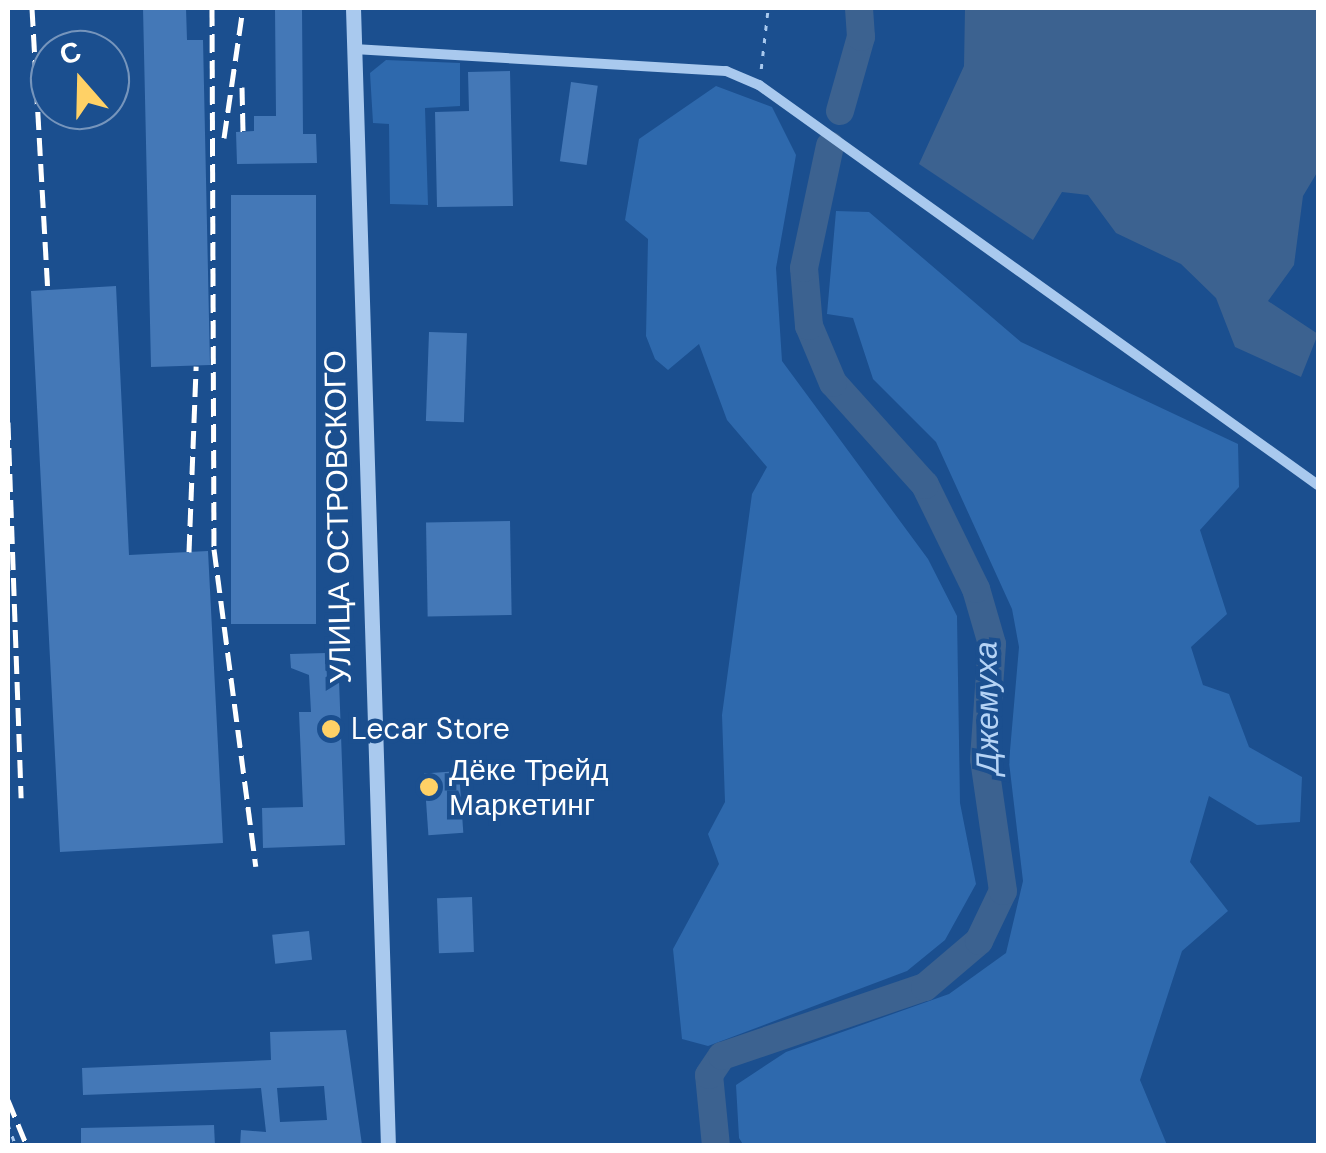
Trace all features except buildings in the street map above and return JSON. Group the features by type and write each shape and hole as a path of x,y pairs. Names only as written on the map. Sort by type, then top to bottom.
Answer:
{"street":[{"name":"УЛИЦА ОСТРОВСКОГО","path":"354,8 388,1146"},
{"path":"354,49 726,71 759,85 1318,485"}],"path":[{"path":"760,73 768,8"},
{"path":"8,1124 16,1146"}],"shaded area":[{"path":"965,8 1318,8 1318,171 1303,196 1294,265 1268,301 1318,334 1301,377 1235,347 1216,298 1181,264 1116,233 1088,195 1062,192 1033,240 919,164 964,66"},
{"path":"386,60 460,63 460,106 425,108 428,205 390,204 389,124 373,123 370,73"},
{"path":"716,86 772,107 796,155 776,268 782,361 928,559 957,616 960,803 976,884 945,940 907,971 708,1046 682,1039 673,949 719,864 708,834 725,802 722,715 752,494 767,467 727,420 699,344 668,370 655,359 646,336 648,239 625,220 639,139"},
{"path":"836,211 869,212 1021,342 1238,444 1239,487 1200,530 1227,614 1191,647 1203,685 1229,694 1249,747 1302,777 1300,822 1257,825 1209,796 1190,862 1228,911 1182,951 1140,1080 1167,1145 744,1146 739,1138 736,1085 786,1052 949,994 1006,953 1023,881 1009,762 1019,647 1012,609 936,442 873,379 853,318 827,314"}],"waterway":[{"name":"Джемуха","path":"840,111 861,37 859,8"},
{"name":"Джемуха","path":"716,1146 709,1075 722,1056 925,987 979,941 1003,891 984,759 992,644 976,589 925,485 833,383 809,326 804,268 830,146"}],"railway":[{"path":"32,8 48,290"},
{"path":"212,8 214,549 256,866"},
{"path":"224,138 243,8"},
{"path":"242,87 243,132"},
{"path":"189,552 196,366"},
{"path":"8,422 21,798"},
{"path":"8,1100 27,1146"}],"place":[{"name":"Lecar Store","path":"331,729"},
{"name":"Дёке Трейд Маркетинг","path":"429,787"}]}
